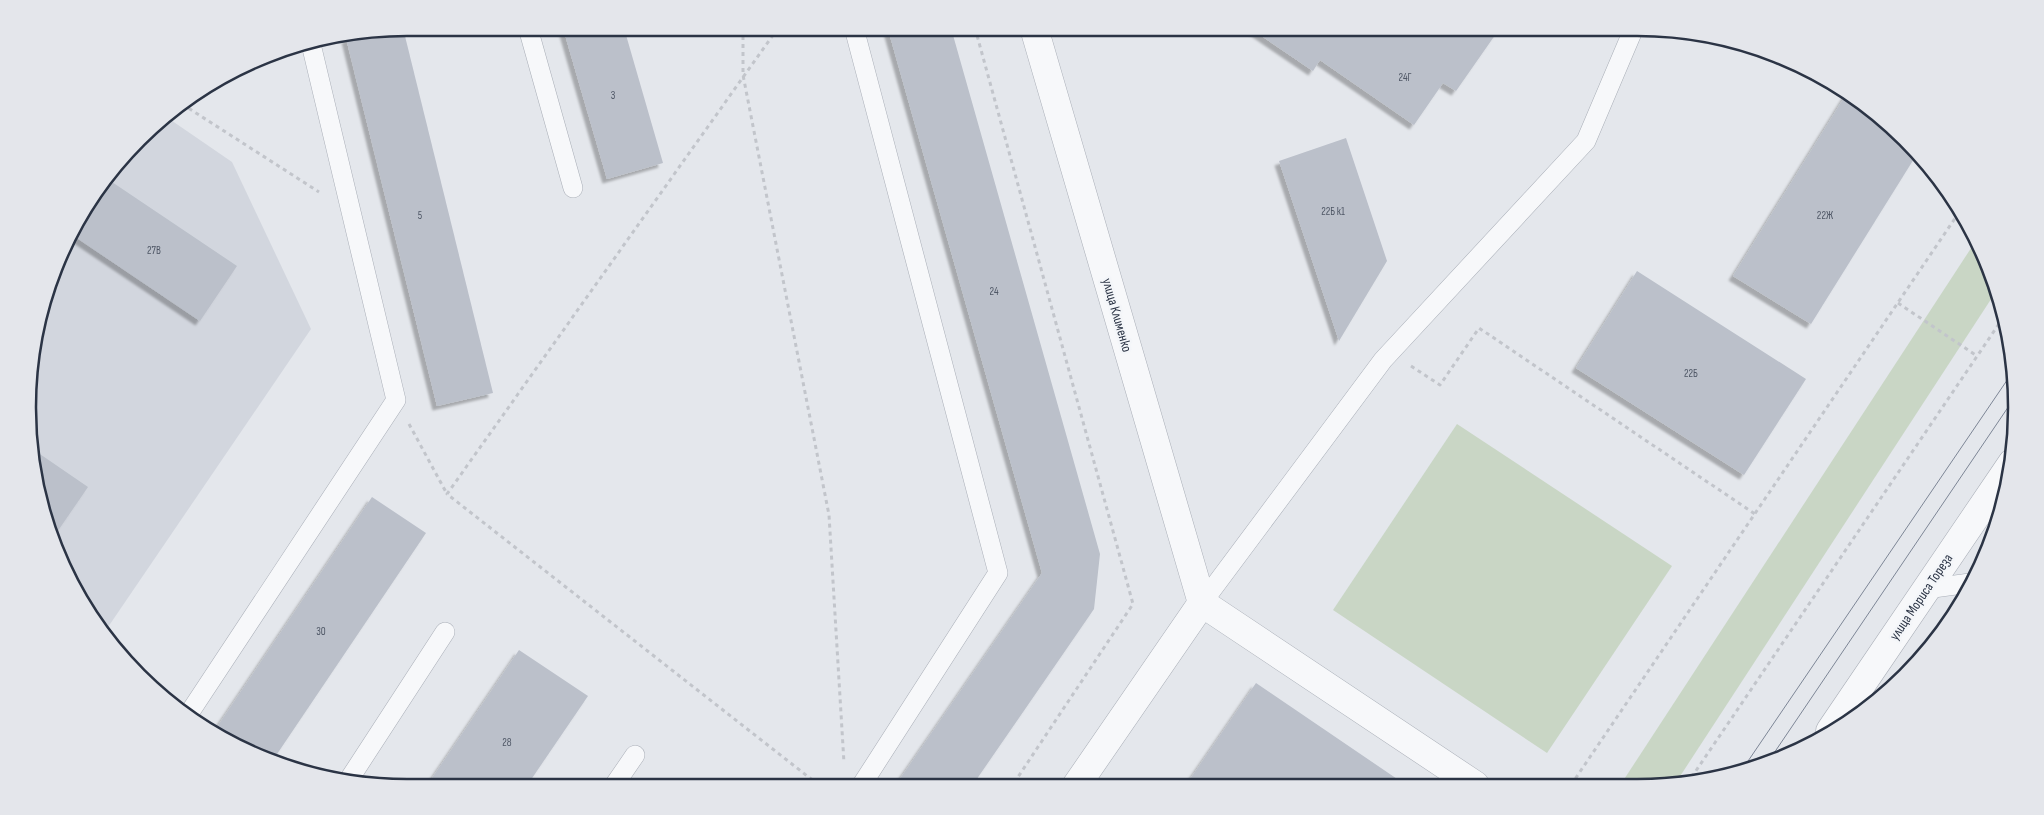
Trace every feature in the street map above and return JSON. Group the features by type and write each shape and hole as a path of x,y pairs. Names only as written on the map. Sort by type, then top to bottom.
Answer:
{"street":[{"name":"улица Клименко","path":"1036,36 1202,603"},
{"name":"улица Мориса Тореза","path":"1839,718 2001,479"},
{"path":"1081,779 1202,603 1465,779"}],"lane":[{"path":"530,36 573,188"},
{"path":"856,36 998,573 866,779"},
{"path":"1202,603 1391,352 1586,141 1631,36"},
{"path":"192,709 396,400 312,49"},
{"path":"1926,589 1963,584"},
{"path":"352,775 445,632"},
{"path":"618,779 634,755"}],"path":[{"path":"743,36 743,75 829,515 845,767"},
{"path":"447,494 772,36"},
{"path":"977,36 1134,604 1017,779"},
{"path":"188,108 351,213"},
{"path":"1574,779 1956,218"},
{"path":"1898,303 1977,356"},
{"path":"1693,775 1998,324"},
{"path":"1391,352 1440,385 1479,328 1754,514"},
{"path":"396,400 447,494 811,779"}],"shaded area":[{"path":"172,121 232,162 311,329 108,627 75,572 56,527 49,504 39,456 37,432 36,408 39,359 43,335 56,288 86,222 113,181 128,163"}],"green space":[{"path":"1971,248 1991,299 1680,776 1624,779"},
{"path":"1457,424 1672,566 1547,753 1333,610"}],"building":[{"path":"405,36 493,393 437,406 347,41"},
{"path":"565,36 626,36 663,163 607,179"},
{"path":"890,36 953,36 1100,554 1094,609 977,779 900,779 1042,573"},
{"path":"1262,36 1494,36 1456,91 1443,83 1414,125 1320,60 1313,71"},
{"path":"1843,99 1881,128 1913,160 1811,324 1733,276"},
{"path":"1346,138 1387,261 1339,341 1279,161"},
{"path":"112,182 237,266 200,321 77,238"},
{"path":"1637,271 1806,379 1744,475 1576,368"},
{"path":"39,453 88,487 58,531 43,480"},
{"path":"372,497 426,533 277,755 218,726"},
{"path":"519,650 588,696 531,779 431,779"},
{"path":"1256,683 1397,779 1190,779"}],"tram line":[{"path":"1748,762 2007,381"},
{"path":"1775,752 2008,407"}]}
